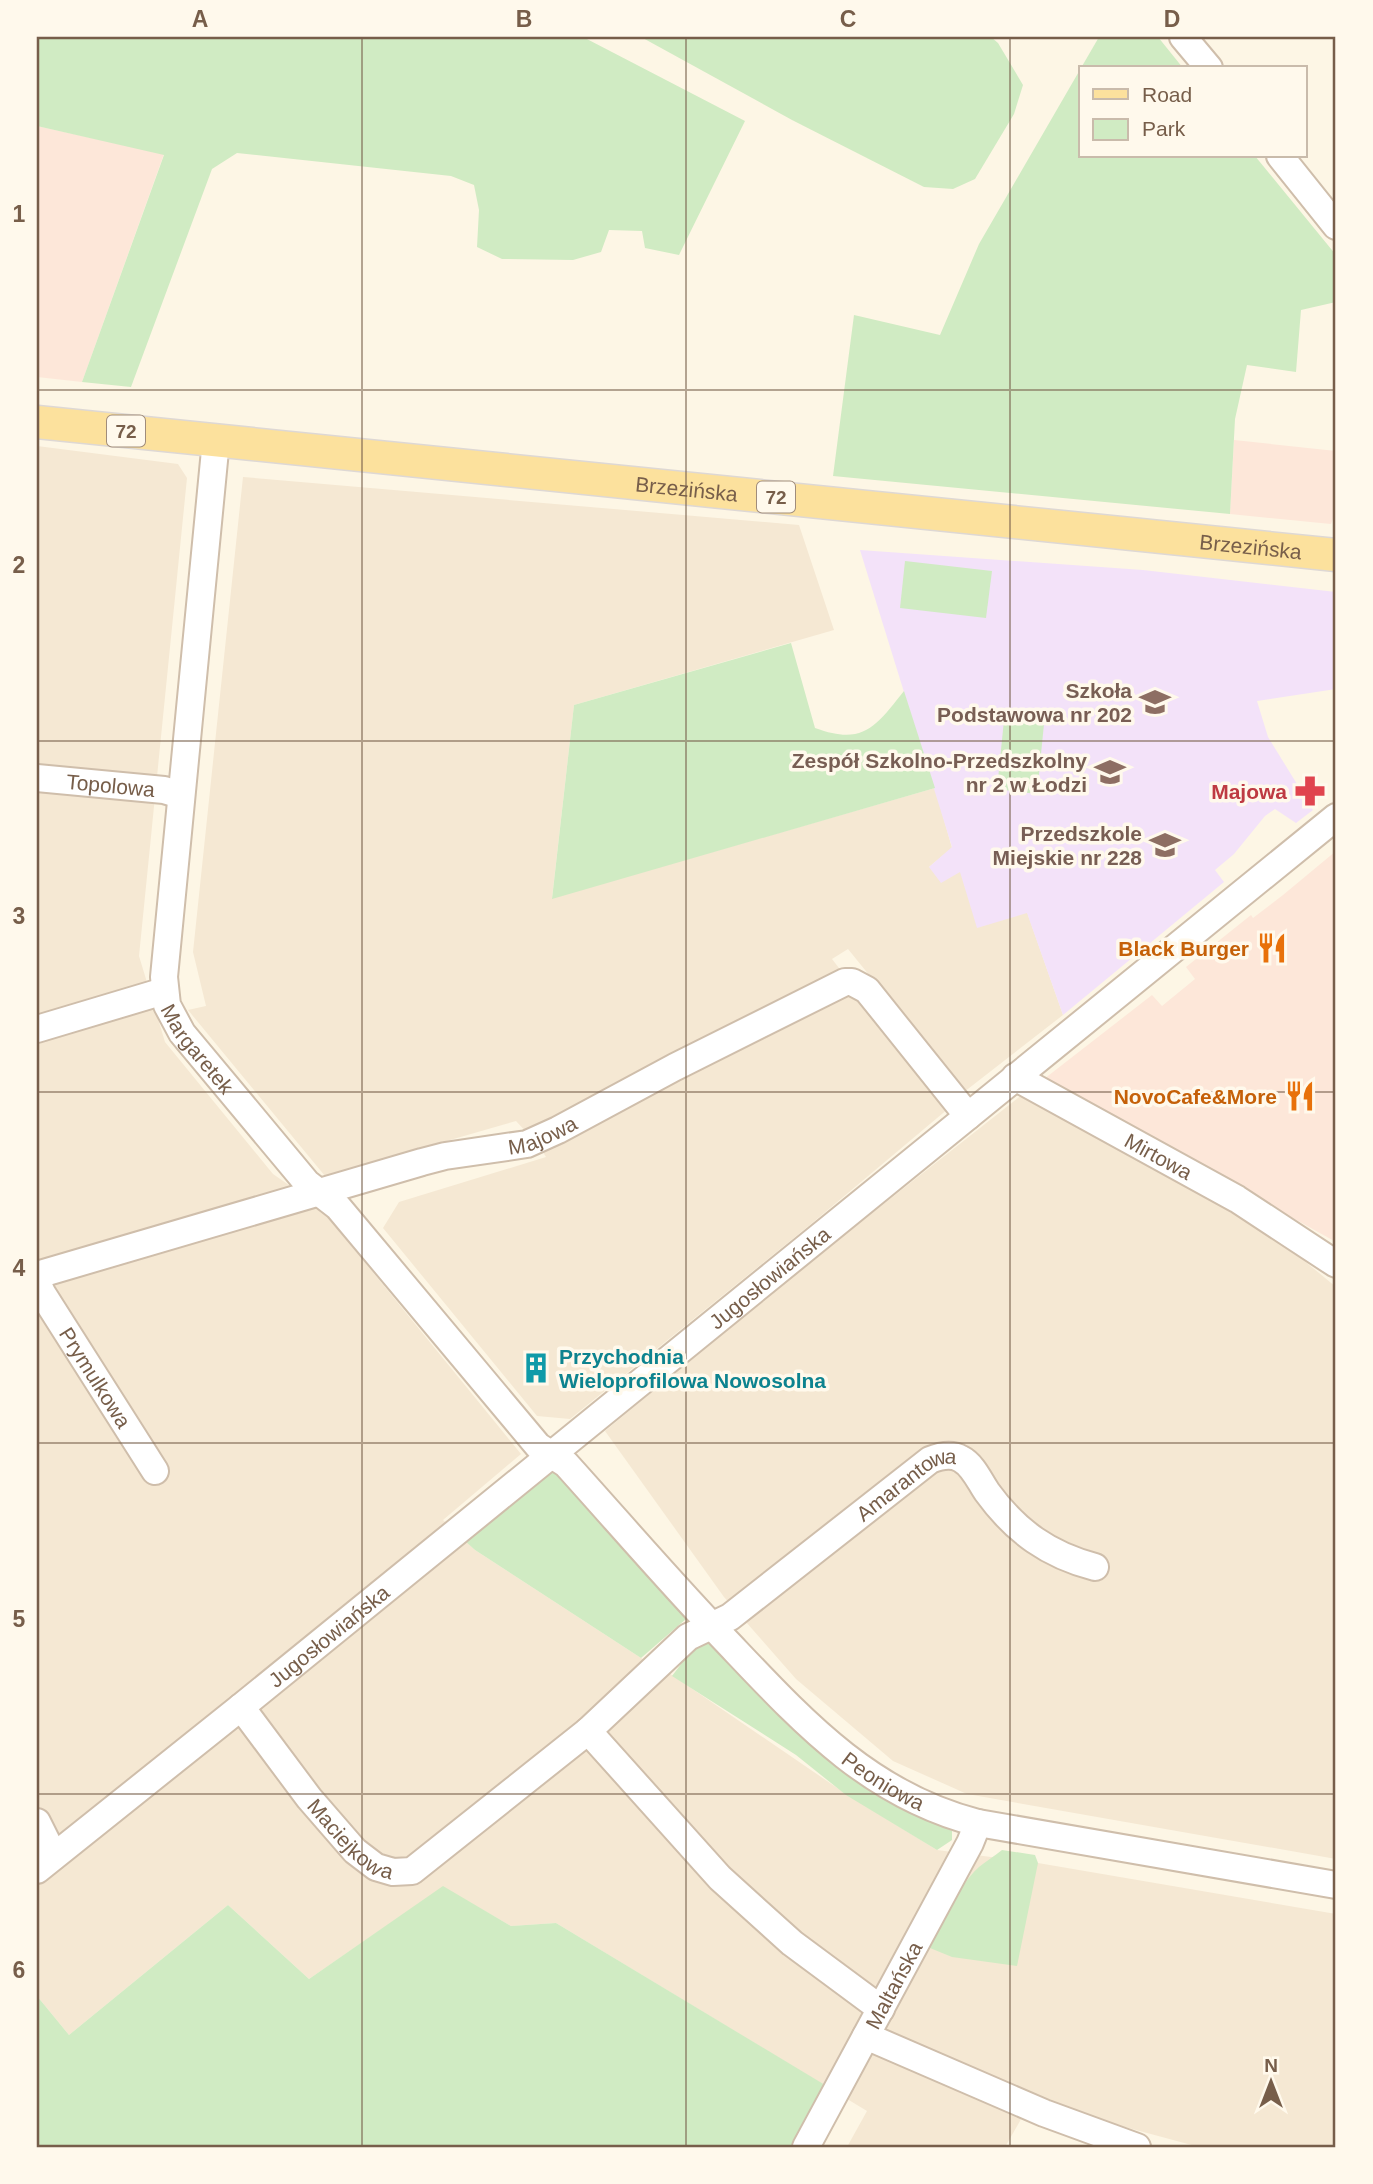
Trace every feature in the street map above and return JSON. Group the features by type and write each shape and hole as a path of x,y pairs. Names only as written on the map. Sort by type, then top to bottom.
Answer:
{"main road":[{"name":"Brzezińska","path":"37,422 1336,555"}],"street":[{"path":"1183,37 1207,66"},
{"path":"1282,158 1336,226"},
{"name":"Margaretek","path":"216,440 164,991 173,1020 307,1183 338,1207 538,1446 550,1455"},
{"name":"Topolowa","path":"37,778 164,790 181,795"},
{"name":"Jugosłowiańska","path":"45,1863 241,1707 1336,817"},
{"name":"Majowa","path":"37,1275 445,1156 527,1144 845,982 860,984 867,990 968,1116"},
{"path":"37,1029 164,991"},
{"name":"Mirtowa","path":"1015,1077 1237,1199 1336,1264"},
{"name":"Prymulkowa","path":"37,1282 155,1471"},
{"name":"Peoniowa","path":"550,1455 566,1464 711,1626 814,1732 857,1766 913,1800 954,1817 978,1823 1336,1885"},
{"name":"Amarantowa","path":"711,1626 730,1617 930,1460 940,1456 950,1455 962,1459 1008,1517 1032,1540 1069,1560 1095,1567"},
{"name":"Maciejkowa","path":"241,1707 309,1798 355,1851 376,1867 393,1872 412,1871 588,1731 688,1637 711,1626"},
{"path":"588,1731 720,1878 792,1943 881,2009"},
{"path":"37,1822 45,1863"},
{"name":"Maltańska","path":"806,2147 970,1843 978,1823"},
{"path":"866,2036 1044,2113 1137,2147"}],"shaded area":[{"path":"37,126 164,154 82,382 37,377"},
{"path":"1234,440 1336,451 1336,511 1331,524 1230,514"},
{"path":"37,446 178,464 187,478 139,956 165,1042 273,1174 319,1206 521,1454 443,1520 475,1550 641,1658 672,1675 846,1794 937,1850 1038,1863 1336,1914 1336,2147 1199,2147 1099,2120 1032,2095 1005,2147 847,2147 867,2111 556,1923 511,1926 443,1887 309,1979 228,1905 69,2035 37,1996"},
{"path":"243,477 799,525 834,630 574,705 552,898 935,788 952,848 929,867 960,872 1027,912 1063,1015 964,1092 848,949 832,959 842,972 529,1135 516,1121 325,1176 188,1010 206,1006 193,952"},
{"name":"Zespół Szkolno-Przedszkolny nr 2 w Łodzi","path":"860,550 1143,570 1336,592 1336,689 1257,701 1268,737 1313,810 1296,823 1275,809 1265,816 1234,854 1215,870 1224,882 1063,1015 1027,913 977,928 960,872 941,883 929,867 952,847"},
{"path":"1336,851 1336,1242 1044,1079 1152,995 1162,1006 1195,979 1186,967 1251,915 1253,918 1283,895"},
{"path":"836,995 861,998 949,1108 811,1224 570,1419 537,1416 383,1228 399,1202 546,1157 541,1149"},
{"path":"1023,1094 1273,1235 1336,1287 1336,1859 967,1794 893,1761 796,1679 724,1597 605,1431 772,1292"}],"green space":[{"path":"37,37 583,37 745,121 679,255 645,248 642,231 609,230 601,252 573,260 502,259 477,247 479,210 474,185 451,176 237,153 212,169 131,387 82,382 164,155 37,126"},
{"path":"641,37 991,37 998,43 1023,85 1014,114 975,179 953,189 924,187 792,120"},
{"path":"1099,37 1158,37 1181,66 1082,66"},
{"path":"1079,71 1079,158 1257,158 1336,255 1336,302 1301,310 1296,372 1247,365 1235,419 1230,514 833,476 854,315 940,335 979,244"},
{"path":"905,561 992,571 986,618 900,608"},
{"path":"791,643 815,728 846,735 867,729 885,714 904,691 935,788 552,899 574,705"},
{"path":"1004,720 1044,724 1037,794 997,789"},
{"path":"554,1468 686,1610 686,1619 641,1658 465,1541"},
{"path":"713,1644 827,1758 856,1780 952,1831 952,1840 937,1850 846,1795 796,1755 672,1676 694,1647"},
{"path":"1002,1850 1035,1855 1038,1863 1017,1966 952,1957 930,1948 924,1958 940,1922 963,1885 979,1867"},
{"path":"443,1886 511,1926 556,1923 830,2088 797,2147 37,2147 37,1996 69,2035 228,1905 309,1979"}],"place":[{"name":"Szkoła Podstawowa nr 202","path":"1155,702"},
{"name":"Zespół Szkolno-Przedszkolny nr 2 w Łodzi","path":"1110,772"},
{"name":"Majowa","path":"1310,791"},
{"name":"Przedszkole Miejskie nr 228","path":"1165,845"},
{"name":"Black Burger","path":"1272,948"},
{"name":"NovoCafe&More","path":"1300,1096"},
{"name":"Przychodnia Wieloprofilowa Nowosolna","path":"536,1368"}]}
